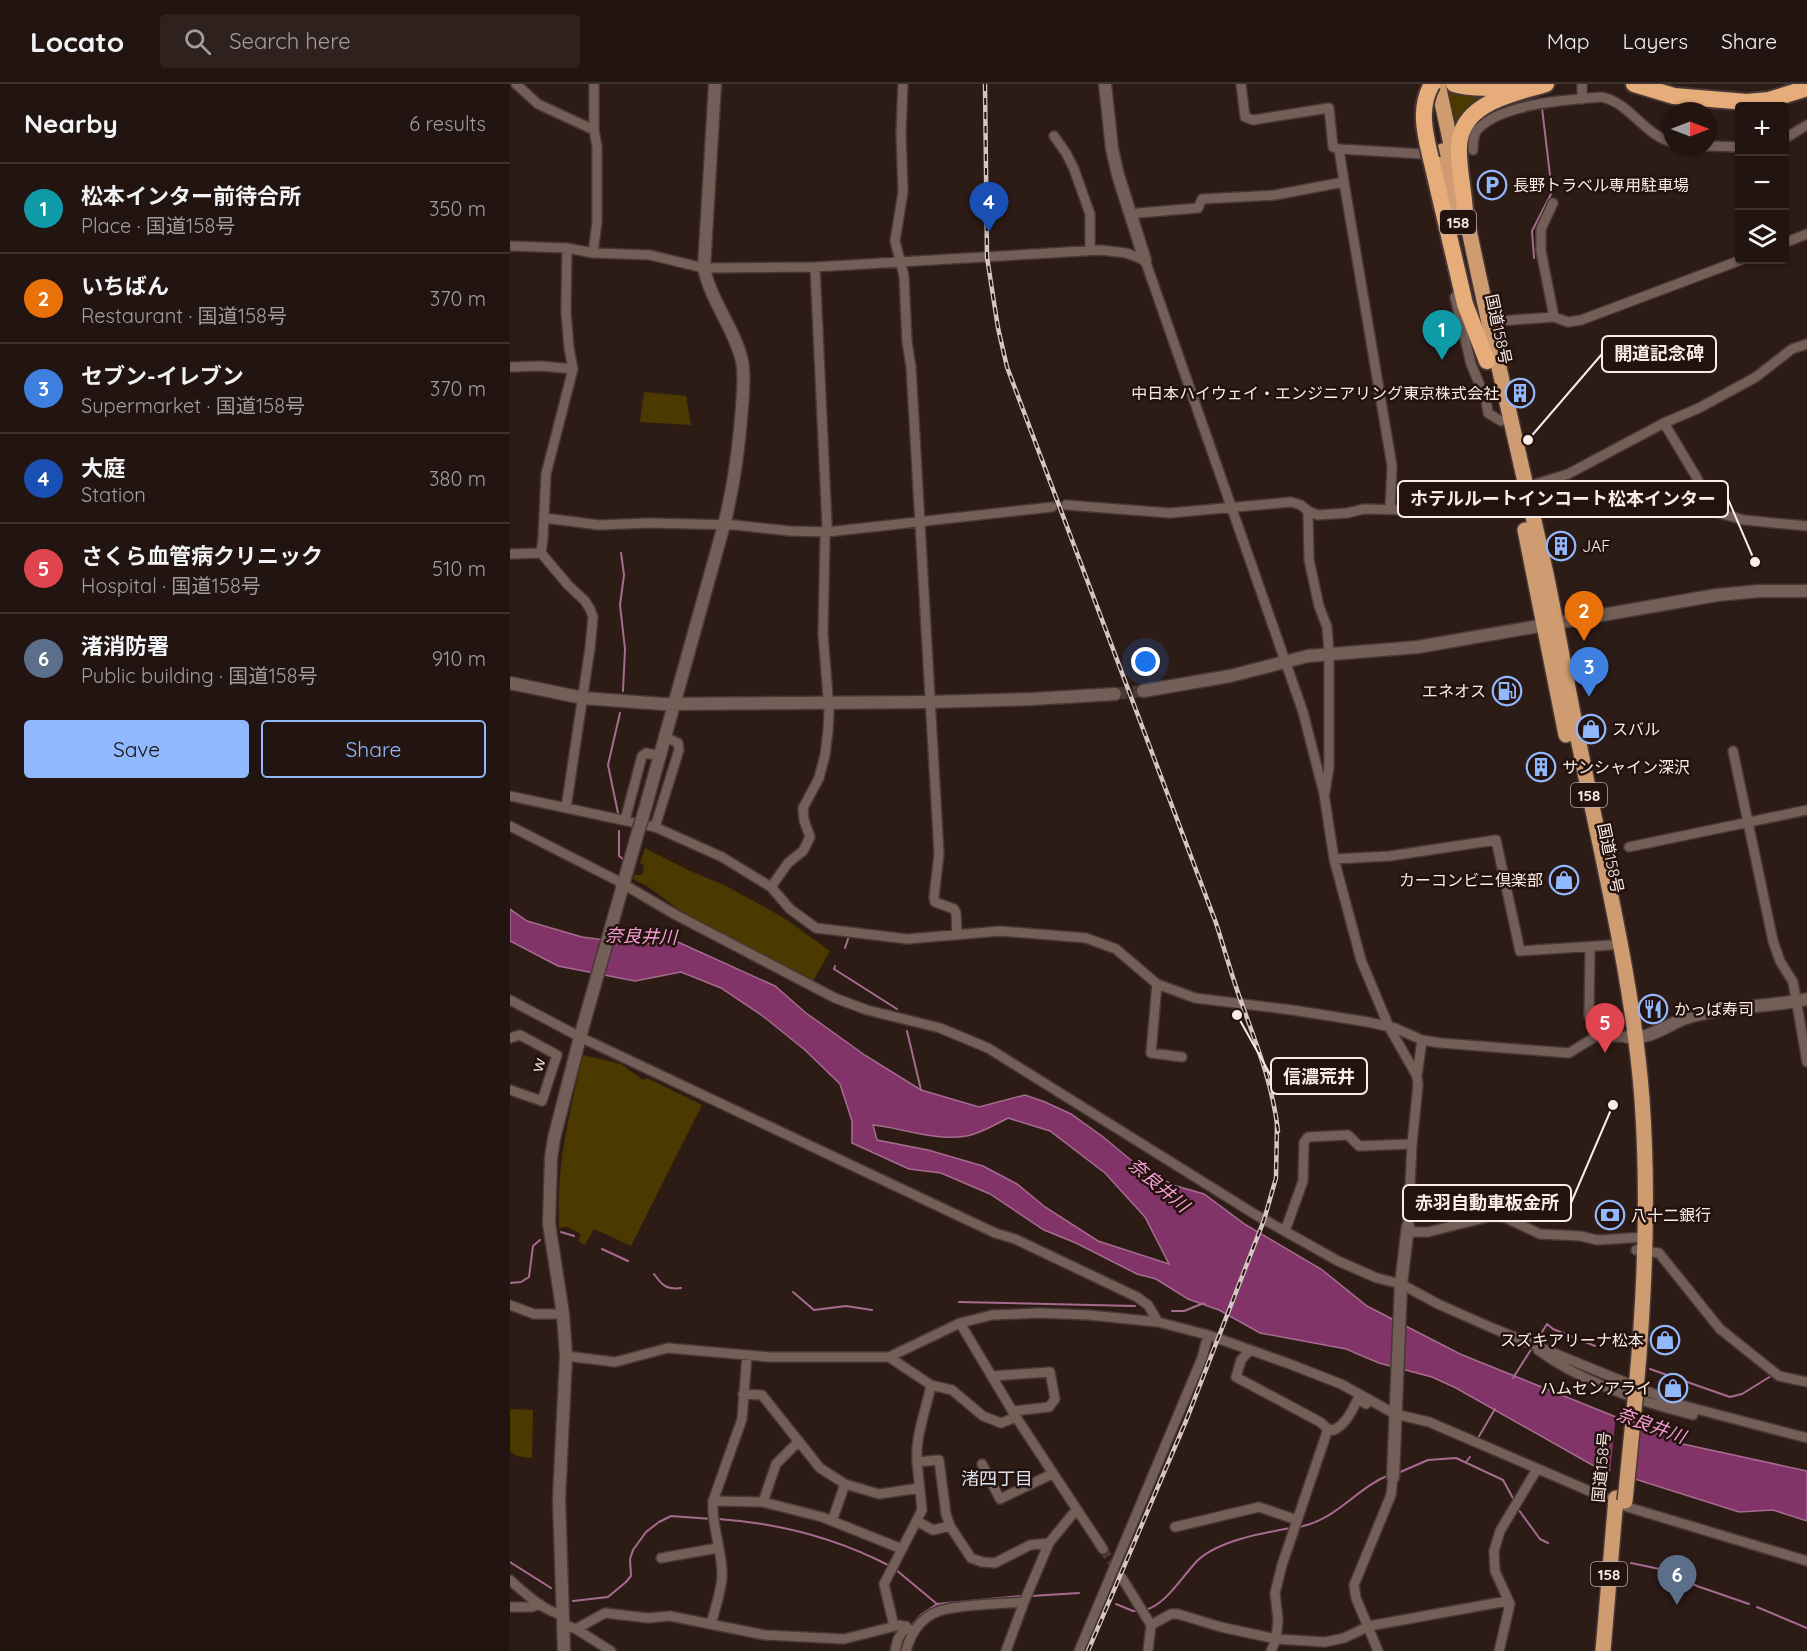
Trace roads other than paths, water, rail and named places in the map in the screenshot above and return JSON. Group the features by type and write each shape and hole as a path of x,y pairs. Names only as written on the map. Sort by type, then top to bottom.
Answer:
{"highway":[{"path":"1430,84 1423,118 1466,304 1487,361"},
{"name":"国道158号","path":"1438,84 1550,624 1631,1038"},
{"path":"1454,84 1471,87 1503,87 1526,84"},
{"path":"1465,212 1459,145 1463,127 1488,103 1546,84"},
{"path":"1634,84 1674,96 1747,102 1758,102 1807,88"},
{"path":"1779,96 1804,84"},
{"name":"国道158号","path":"1487,361 1501,421 1522,488"},
{"name":"国道158号","path":"1550,624 1620,938 1645,1141 1641,1243 1633,1315 1631,1387 1603,1651"},
{"name":"国道158号","path":"1612,1651 1620,1502"}],"street":[{"path":"516,84 538,104 594,130"},
{"path":"593,253 597,212 594,84"},
{"path":"564,1651 559,1499 566,1356 563,1314 551,1246 549,1179 554,1138 581,1035 731,498 739,445 742,360 711,295 704,268 715,84"},
{"path":"903,84 901,133 903,192 895,241 904,276 939,854 934,897 935,902 954,909 957,934"},
{"path":"1105,84 1112,149 1131,216 1230,507 1303,712 1324,794 1334,860 1361,960 1389,1027 1417,1076"},
{"path":"1241,84 1245,117 1253,120 1329,108 1333,147 1432,153 1471,364 1486,400 1488,413 1501,421"},
{"path":"1582,84 1582,99"},
{"path":"1473,150 1473,138 1478,128 1510,111 1602,97 1614,99 1657,137 1663,139"},
{"path":"1789,136 1807,125"},
{"path":"1054,136 1074,169 1090,214 1090,250"},
{"path":"1717,146 1735,147"},
{"path":"1339,149 1392,466 1390,509"},
{"path":"1131,216 1138,213 1198,208 1202,200 1275,195 1344,182"},
{"path":"1553,203 1541,229 1540,251 1554,317"},
{"path":"1789,241 1807,234"},
{"path":"510,246 650,255 704,268 815,267 1090,250 1126,253 1146,260"},
{"path":"566,808 593,617 590,609 541,553 546,474 573,369 567,312 567,248"},
{"path":"1487,322 1554,317 1568,322 1581,320 1735,262"},
{"path":"771,887 788,863 803,851 810,837 802,813 823,767 828,731 823,634 827,532 815,267"},
{"path":"1066,505 1170,513 1291,502 1318,515 1364,509 1445,508 1568,474 1664,423 1700,408 1756,377 1792,349 1807,344"},
{"path":"510,367 540,366 573,369"},
{"path":"1664,423 1696,478 1707,504 1715,512 1744,520 1807,526"},
{"path":"545,518 599,525 649,523 724,525 827,532 1052,507"},
{"path":"1308,511 1310,560 1319,606 1326,627 1329,653 1329,767 1324,794"},
{"path":"510,554 541,553"},
{"path":"1143,691 1209,680 1329,653 1418,647 1717,595 1760,591 1807,591"},
{"path":"510,683 583,698 675,703 929,702 1115,694"},
{"path":"656,827 679,750 678,743 665,737"},
{"path":"1733,751 1773,941 1780,961 1801,1001 1807,1062"},
{"path":"625,820 642,756 646,753 660,756"},
{"path":"510,796 656,827 722,857 771,887 790,909 816,928 907,939 1000,931 1086,938 1116,949 1157,984 1195,998 1292,1010 1389,1027 1422,1040 1463,1046 1569,1053 1594,1036 1631,1038 1710,1011 1801,1001"},
{"path":"1629,847 1807,810"},
{"path":"510,826 835,998 867,1010 940,1028 988,1048 1285,1232 1348,1266 1631,1387 1681,1405 1807,1438"},
{"path":"1334,860 1390,856 1496,840 1520,951 1611,945"},
{"path":"1589,1016 1590,946"},
{"path":"1157,984 1151,1053 1182,1057"},
{"path":"510,1000 994,1233 1015,1239 1122,1288 1148,1305 1158,1322"},
{"name":"ｗ","path":"510,1038 520,1035 557,1055 542,1101 510,1090"},
{"path":"1378,1651 1356,1598 1354,1585 1391,1495 1401,1288 1417,1076 1422,1040"},
{"path":"1285,1232 1304,1181 1304,1142 1308,1137 1348,1135 1359,1146 1412,1144"},
{"path":"1407,1229 1428,1232 1492,1216 1504,1217 1540,1234 1641,1243 1661,1255 1720,1329 1779,1376 1807,1382"},
{"path":"510,1305 534,1314 563,1314"},
{"path":"566,1356 615,1362 668,1348 770,1358 889,1358 960,1323 992,1315 1039,1313 1089,1315 1158,1322 1208,1335 1341,1384 1395,1410 1620,1502 1807,1561"},
{"path":"960,1323 1052,1474 1103,1549"},
{"path":"1080,1651 1202,1358 1208,1335"},
{"path":"1526,1342 1549,1358 1618,1393 1718,1421 1743,1421"},
{"path":"1250,1350 1242,1360 1236,1377 1329,1429 1334,1430 1341,1426 1358,1399 1371,1407"},
{"path":"711,1624 722,1578 712,1515 713,1501 742,1419 747,1355"},
{"path":"889,1358 931,1384 952,1390 983,1416 1001,1423 1015,1414 1049,1407 1055,1399 1050,1372 992,1376"},
{"path":"894,1626 884,1584 922,1510 916,1445 927,1408 931,1384"},
{"path":"743,1394 762,1395 820,1468 845,1484 879,1494 920,1488"},
{"path":"1271,1651 1278,1620 1275,1593 1297,1520 1329,1429"},
{"path":"763,1502 776,1464 798,1441"},
{"path":"917,1462 939,1460 946,1514 950,1526 971,1558 994,1563 1030,1545 1049,1543"},
{"path":"982,1464 1000,1499 1052,1474"},
{"path":"1499,1651 1510,1604 1495,1571 1494,1551 1500,1531 1537,1469"},
{"path":"832,1521 845,1484"},
{"path":"713,1501 763,1502 832,1521 902,1549"},
{"path":"1175,1527 1259,1508 1297,1520"},
{"path":"1006,1651 1049,1543 1076,1510"},
{"path":"917,1521 933,1530 950,1526"},
{"path":"661,1558 718,1548"},
{"path":"1122,1578 1151,1625 1148,1651"},
{"path":"510,1581 563,1620 611,1651"},
{"path":"1151,1625 1171,1614 1178,1614 1221,1627 1275,1639 1325,1642 1344,1638 1369,1626 1507,1601"},
{"path":"895,1651 898,1639 931,1614 945,1609 1024,1602"},
{"path":"510,1607 532,1607 540,1604"},
{"path":"576,1629 605,1612 648,1618 670,1616 765,1635 844,1639 894,1626 910,1628"},
{"path":"906,1651 910,1628"}],"water":[{"name":"奈良井川","path":"510,909 527,921 582,937 635,944 678,942 775,986 806,1013 866,1056 921,1090 979,1107 1025,1095 1045,1102 1071,1114 1138,1166 1173,1185 1204,1194 1246,1225 1321,1269 1367,1306 1460,1354 1683,1444 1807,1471 1807,1521 1773,1510 1739,1512 1594,1466 1456,1388 1432,1377 1379,1363 1346,1349 1260,1333 1219,1310 1188,1299 1156,1279 1137,1274 1076,1243 1044,1230 990,1194 941,1173 909,1169 852,1143 852,1121 840,1084 805,1050 764,1017 721,988 681,972 635,981 558,966 510,941","holes":["1008,1118 1050,1131 1105,1173 1145,1217 1169,1264 1098,1241 1045,1207 1017,1184 983,1166 928,1150 877,1140 873,1125 937,1136 962,1137 983,1131"]}],"waterway":[{"path":"1534,258 1532,231 1552,192 1542,108"},
{"path":"621,553 624,575 620,605 625,649 623,691"},
{"path":"618,813 608,765 620,713"},
{"path":"619,831 619,856 623,859"},
{"path":"845,948 848,939"},
{"path":"835,966 834,969 897,1009"},
{"path":"907,1031 921,1090"},
{"path":"561,1232 574,1236"},
{"path":"510,1283 521,1282 529,1277 533,1246 540,1240"},
{"path":"602,1249 628,1261"},
{"path":"654,1274 665,1286 681,1288"},
{"path":"793,1292 814,1310 846,1306 872,1310"},
{"path":"959,1302 1135,1306"},
{"path":"1172,1311 1184,1311 1204,1303"},
{"path":"1535,1343 1547,1324 1553,1329 1595,1346"},
{"path":"1513,1378 1532,1348"},
{"path":"1650,1369 1730,1397 1742,1394 1771,1376"},
{"path":"1478,1438 1495,1409"},
{"path":"1466,1462 1470,1457"},
{"path":"1398,1473 1428,1460 1456,1458 1503,1480 1514,1500"},
{"path":"1299,1527 1324,1518 1366,1488 1389,1475"},
{"path":"1518,1509 1540,1539 1548,1543"},
{"path":"573,1601 608,1597 626,1582 631,1576 630,1559 633,1550 646,1532 659,1522 671,1516 712,1519"},
{"path":"718,1519 785,1528 849,1547 890,1566"},
{"path":"1145,1610 1167,1596 1198,1560 1207,1553 1242,1538 1291,1528"},
{"path":"510,1562 551,1588"},
{"path":"1631,1563 1669,1571 1697,1586 1749,1604"},
{"path":"895,1569 937,1604"},
{"path":"1031,1596 1079,1593"},
{"path":"911,1626 922,1614 937,1604 1022,1596"},
{"path":"1116,1604 1139,1611"},
{"path":"1757,1607 1807,1628"},
{"path":"900,1651 903,1639"}],"tunnel":[{"path":"1115,694 1143,691"},
{"path":"1103,1549 1122,1578"}],"railway":[{"path":"985,84 987,257 998,328 1007,367 1216,923 1264,1068 1273,1099 1278,1131"},
{"path":"1088,1651 1186,1421 1264,1220 1276,1178 1277,1124"}],"place":[{"name":"長野トラベル専用駐車場","path":"1492,185"},
{"name":"大庭","path":"989,232"},
{"name":"松本インター前待合所","path":"1442,360"},
{"name":"中日本ハイウェイ・エンジニアリング東京株式会社","path":"1520,393"},
{"name":"開道記念碑","path":"1528,440"},
{"name":"JAF","path":"1561,546"},
{"name":"ホテルルートインコート松本インター","path":"1755,562"},
{"name":"いちばん","path":"1584,641"},
{"name":"エネオス","path":"1507,691"},
{"name":"セブン-イレブン","path":"1589,697"},
{"name":"スバル","path":"1591,729"},
{"name":"サンシャイン深沢","path":"1541,767"},
{"name":"カーコンビニ倶楽部","path":"1564,880"},
{"name":"かっぱ寿司","path":"1653,1009"},
{"name":"信濃荒井","path":"1237,1015"},
{"name":"さくら血管病クリニック","path":"1605,1053"},
{"name":"赤羽自動車板金所","path":"1613,1105"},
{"name":"八十二銀行","path":"1610,1215"},
{"name":"スズキアリーナ松本","path":"1665,1340"},
{"name":"ハムセンアライ","path":"1673,1388"},
{"name":"渚消防署","path":"1677,1605"}],"district":[{"name":"渚四丁目","path":"997,1478"}]}
